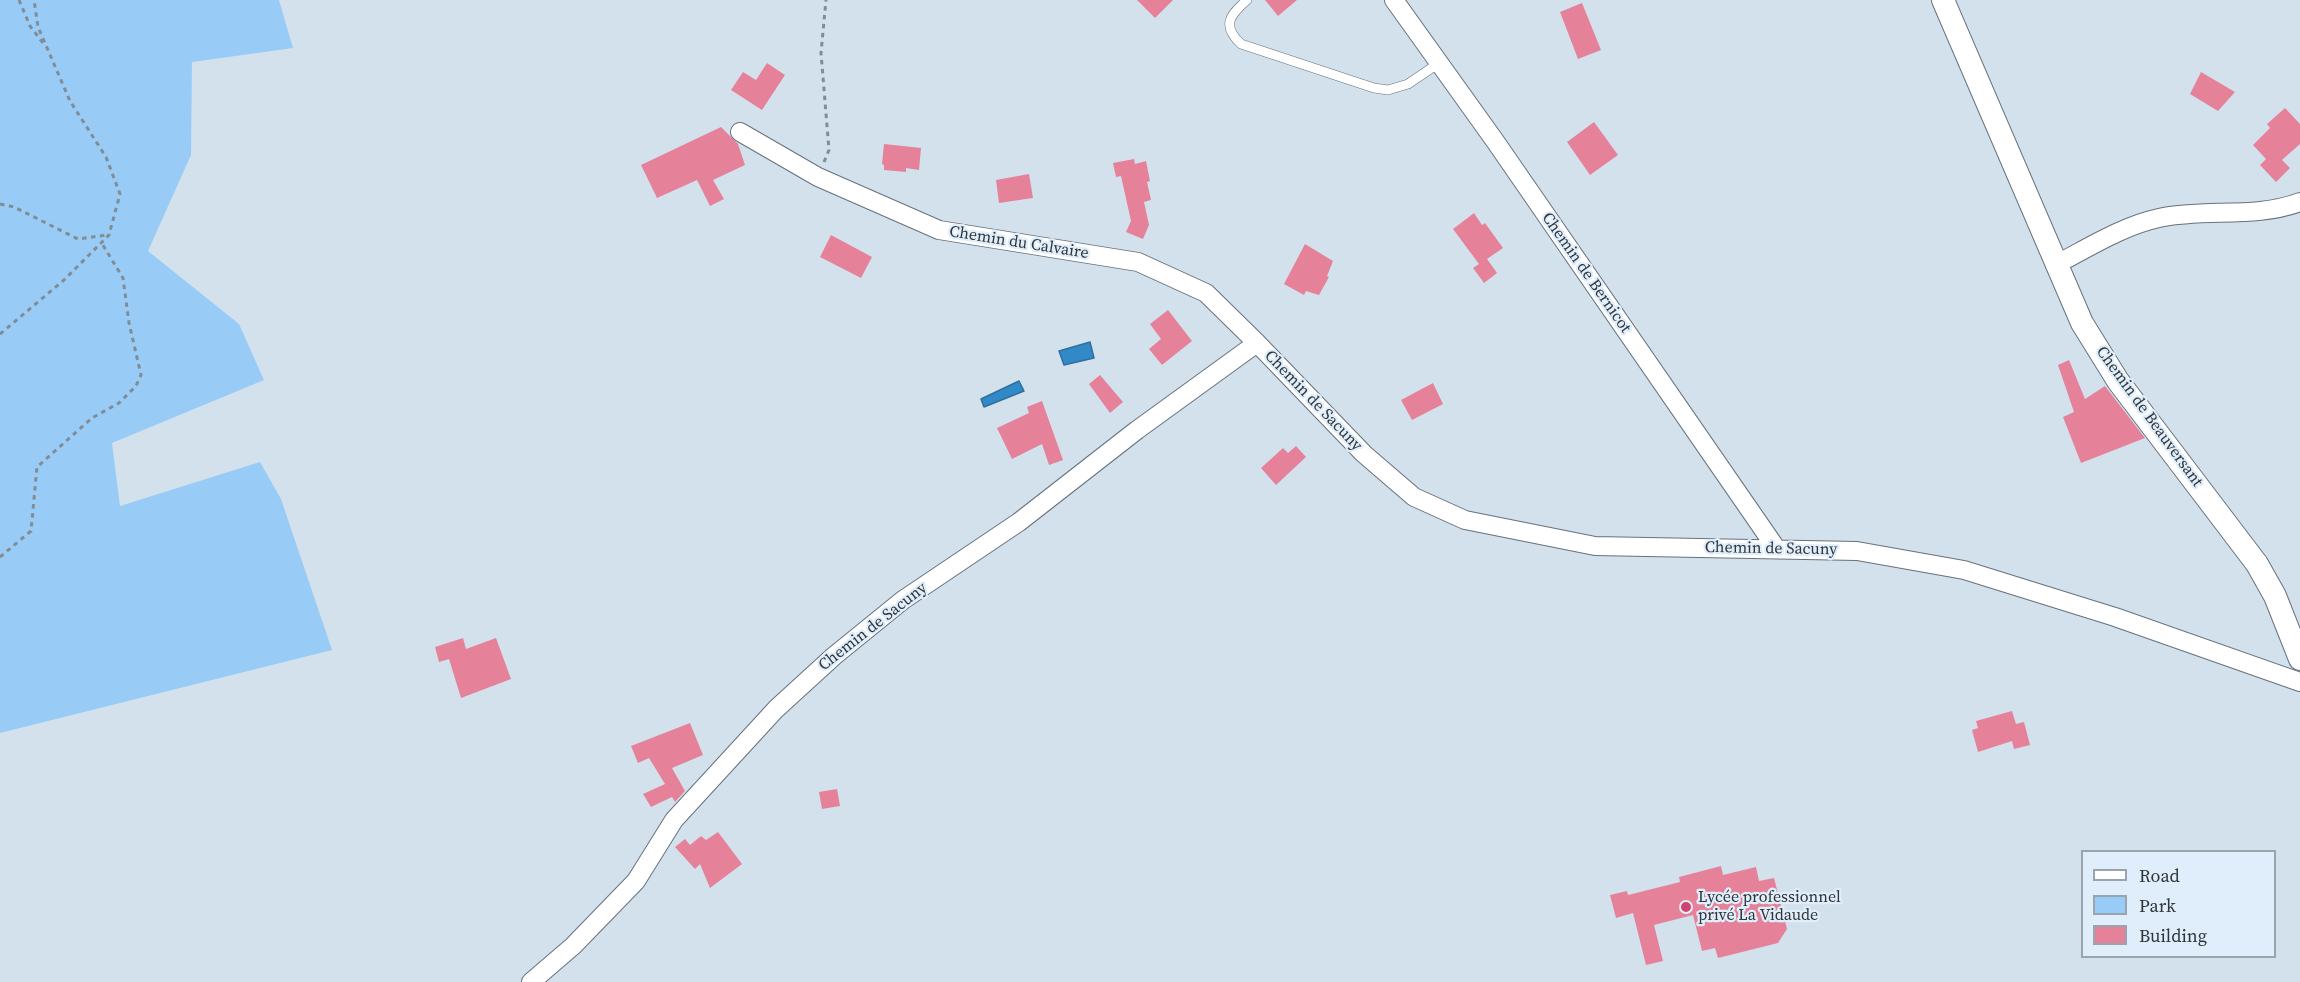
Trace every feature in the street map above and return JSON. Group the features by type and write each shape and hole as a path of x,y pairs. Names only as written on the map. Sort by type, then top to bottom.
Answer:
{"street":[{"name":"Chemin de Bernicot","path":"1394,0 1776,548"},
{"name":"Chemin de Beauversant","path":"1943,0 2055,265 2082,323 2118,381 2256,564 2274,596 2300,659"},
{"name":"Chemin du Calvaire","path":"740,132 818,177 939,230 1138,262 1206,293 1257,343"},
{"path":"2055,265 2132,226 2161,218 2280,209 2300,202"},
{"name":"Chemin de Sacuny","path":"531,982 573,946 636,881 674,820 776,709 834,656 903,600 1019,522 1137,430 1257,343 1364,454 1414,497 1465,520 1595,546 1857,551 1964,570 2115,617 2300,682"}],"lane":[{"path":"1247,0 1230,17 1229,26 1233,37 1241,44 1374,88 1398,88 1439,63"}],"path":[{"path":"19,0 30,26 46,47"},
{"path":"0,334 64,280 109,235 120,194 106,156 70,100 46,47 38,27 34,0"},
{"path":"818,177 829,150 821,53 826,0"},
{"path":"0,204 14,207 78,239 109,235"},
{"path":"0,557 31,531 37,466 92,418 119,403 136,386 141,375 129,323 123,278 102,242"}],"green space":[{"path":"0,0 279,0 293,48 192,62 191,155 148,251 239,324 264,380 112,443 120,506 260,462 281,499 332,650 0,733"}],"shaded area":[{"path":"1090,342 1094,358 1064,365 1059,351"},
{"path":"1019,381 1024,391 984,407 981,399"}],"building":[{"path":"1137,0 1173,0 1155,18"},
{"path":"1265,0 1297,0 1278,16"},
{"path":"1582,3 1601,50 1578,59 1560,12"},
{"path":"767,63 785,75 762,110 731,90 743,72 756,80"},
{"path":"2201,72 2235,92 2218,111 2190,94"},
{"path":"2285,108 2300,124 2300,144 2282,160 2290,168 2276,182 2260,165 2266,159 2253,145 2270,128 2267,124"},
{"path":"1594,122 1618,155 1590,175 1567,142"},
{"path":"721,127 738,144 745,165 713,180 724,199 710,206 697,180 657,198 641,165"},
{"path":"884,144 921,148 919,170 906,168 906,172 884,170 882,164"},
{"path":"1134,159 1135,164 1146,161 1150,181 1147,182 1151,200 1144,202 1149,225 1143,239 1126,232 1131,221 1121,176 1116,177 1113,163"},
{"path":"1029,174 1033,198 999,203 996,180"},
{"path":"1474,213 1482,225 1485,223 1503,248 1487,259 1497,273 1484,283 1473,268 1479,264 1453,229"},
{"path":"831,235 872,257 861,278 820,257"},
{"path":"1305,244 1333,261 1327,276 1329,277 1319,295 1306,291 1304,295 1284,284"},
{"path":"1168,310 1192,341 1162,365 1149,349 1161,339 1150,324"},
{"path":"2069,360 2085,399 2105,386 2145,438 2081,463 2063,417 2074,412 2058,365"},
{"path":"1100,375 1123,402 1110,413 1089,384"},
{"path":"1433,383 1443,404 1412,420 1401,400"},
{"path":"1042,401 1063,460 1049,465 1042,444 1012,459 997,428 1029,413 1027,407"},
{"path":"1296,446 1306,457 1276,485 1261,468 1283,448 1288,453"},
{"path":"463,638 466,649 496,638 511,679 461,698 449,659 439,662 435,647"},
{"path":"2012,711 2016,724 2024,722 2030,745 2014,749 2012,741 1978,752 1972,730 1978,728 1976,721"},
{"path":"690,723 703,755 672,768 685,791 675,802 672,797 651,807 643,794 665,784 649,758 638,763 631,746"},
{"path":"837,789 840,806 822,809 819,792"},
{"path":"718,832 742,864 710,888 700,864 695,869 675,847 685,839 690,845 701,836 706,840"},
{"path":"1721,866 1723,875 1756,867 1759,881 1774,878 1787,929 1778,943 1718,958 1715,948 1702,951 1693,915 1654,925 1663,961 1646,965 1633,913 1616,918 1610,895 1627,891 1628,895 1680,882 1679,877"}],"place":[{"name":"Lycée professionnel privé La Vidaude","path":"1686,907"}]}
